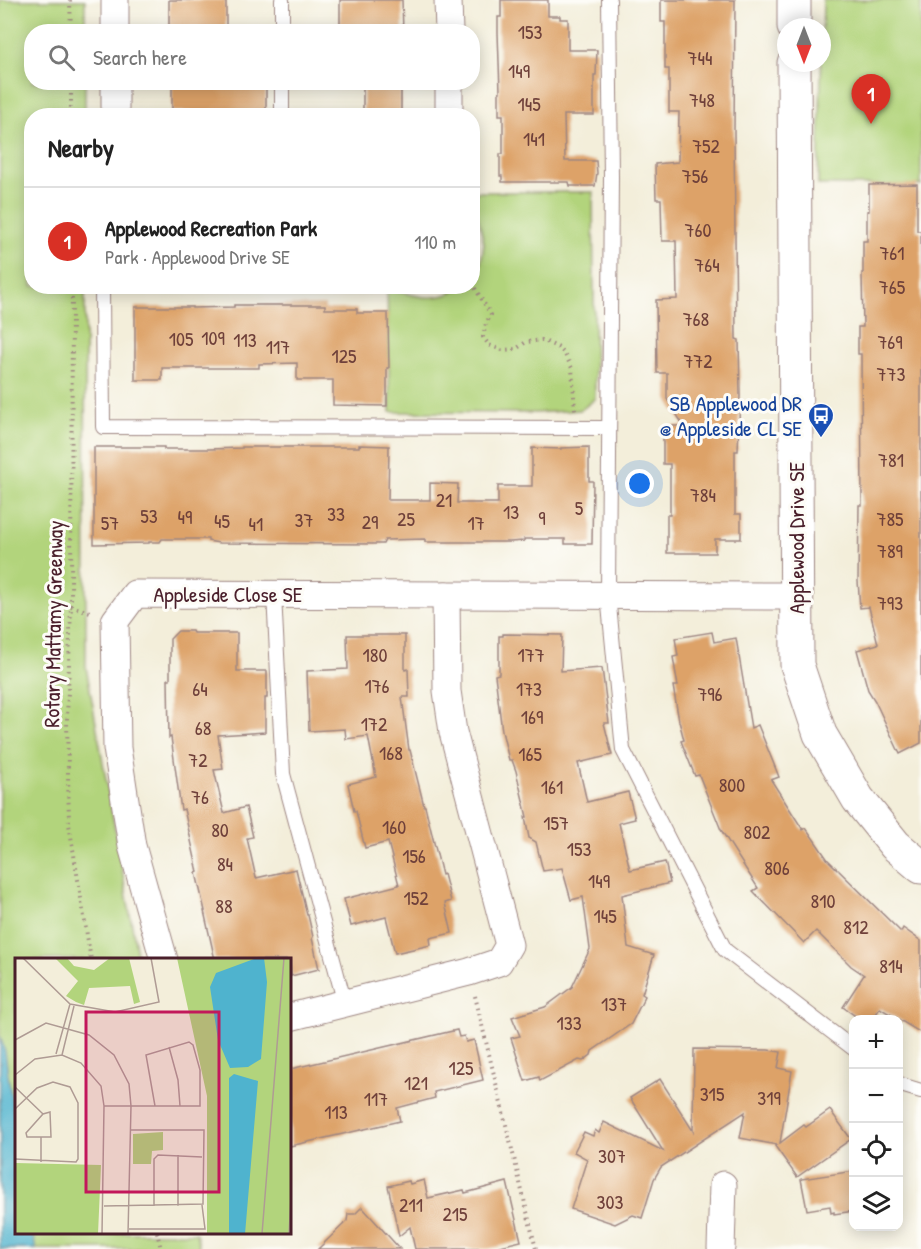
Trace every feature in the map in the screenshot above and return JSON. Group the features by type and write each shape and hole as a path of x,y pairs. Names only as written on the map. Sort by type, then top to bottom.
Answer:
{"street":[{"path":"115,0 115,24"},
{"path":"448,0 449,24"},
{"path":"794,0 794,18"},
{"name":"Applewood Drive SE","path":"794,72 797,665 820,734 858,799 895,845 921,867"},
{"path":"115,90 115,108"},
{"path":"449,90 449,108"},
{"name":"Appleside Close SE","path":"163,958 132,846 117,748 115,621 135,594 796,596"},
{"path":"291,1017 470,972 499,962 509,945 453,732 447,691 446,596"},
{"path":"723,1185 724,1249"}],"lane":[{"path":"282,0 282,24"},
{"path":"609,0 611,177 608,596 623,750 724,950 849,1045"},
{"path":"282,90 282,108"},
{"path":"102,294 103,427 609,428"},
{"path":"274,594 283,774 345,1004"},
{"path":"903,1085 921,1091"}],"path":[{"path":"70,0 71,24"},
{"path":"71,90 71,108"},
{"name":"Rotary Mattamy Greenway","path":"72,294 71,606 67,719 69,824 91,958"},
{"path":"479,294 491,315 486,323 483,337 489,345 502,350 516,349 526,342 542,340 564,353 572,368 575,428"},
{"path":"470,972 536,1249"},
{"path":"156,1234 161,1249"}],"green space":[{"path":"0,0 85,0 85,24 24,24 24,90 85,90 85,108 24,108 24,294 85,294 86,667 138,958 15,958 15,1234 196,1234 200,1249 0,1249"},
{"path":"823,0 921,0 921,185 818,185 821,72 831,72 831,18 823,18"},
{"path":"480,192 593,192 595,399 581,410 535,413 390,412 387,294 438,297 447,294 480,294 480,264 484,243 480,226"}],"water":[{"path":"0,1036 5,1052 15,1125 15,1234 32,1234 36,1249 0,1249"}],"building":[{"path":"169,0 226,0 226,24 169,24"},
{"path":"340,0 402,0 403,24 340,24"},
{"path":"501,0 548,0 548,16 568,19 568,50 597,50 596,75 594,75 594,115 564,115 565,161 596,161 595,186 570,186 569,182 502,182 500,154 503,154 503,115 499,115 498,33"},
{"path":"661,0 735,0 736,339 739,340 740,395 738,451 735,451 735,514 741,514 741,539 715,539 715,553 667,553 670,464 663,464 663,426 684,426 667,399 667,373 657,373 656,300 677,299 676,241 662,241 661,199 656,199 655,164 678,162 679,112 669,112 669,69 665,69 665,22 661,22"},
{"path":"172,90 266,90 266,108 172,108"},
{"path":"363,90 401,90 401,108 363,108"},
{"path":"917,184 917,231 921,231 921,743 900,754 868,690 857,650 878,644 869,607 860,608 858,581 859,505 862,505 861,354 858,354 858,327 863,327 863,241 867,241 869,185"},
{"path":"234,305 325,305 325,309 357,309 357,313 388,313 387,406 333,405 333,380 297,380 297,363 259,364 259,368 162,368 162,380 135,380 135,307 192,308 234,307"},
{"path":"359,445 389,446 388,500 430,500 430,483 458,484 457,503 498,503 498,486 532,486 532,448 589,447 589,481 593,481 592,544 565,544 565,539 524,539 524,541 510,542 385,540 383,544 219,543 208,541 208,539 162,539 160,542 149,543 94,544 94,447 209,449 359,447"},
{"path":"178,631 237,633 237,671 267,671 265,732 218,735 223,769 214,770 224,813 246,807 253,837 247,838 256,878 296,869 319,969 291,976 291,958 215,958 184,809 181,810 171,737 169,738 170,639"},
{"path":"712,632 714,642 736,638 751,728 758,725 779,777 771,780 803,830 806,828 828,860 901,932 903,928 921,941 921,1033 903,1022 903,1015 891,1015 880,1008 875,1015 854,1015 843,1007 864,975 851,966 816,931 804,943 753,891 758,888 721,830 699,775 695,776 681,741 684,740 673,686 678,686 673,657 678,656 675,638"},
{"path":"503,634 562,635 561,671 602,668 609,723 604,723 612,755 578,763 587,802 628,792 635,819 619,823 630,870 665,862 670,883 622,895 628,947 654,955 642,994 645,996 631,1024 592,1051 591,1055 583,1061 579,1060 540,1081 539,1077 525,1081 511,1038 520,1036 512,1017 545,1007 572,987 590,949 583,897 571,900 562,868 543,871 536,842 529,838 525,817 527,817 516,771 512,760 509,760 502,731 495,675 499,674 499,636"},
{"path":"347,635 405,635 405,670 408,669 409,697 402,697 409,750 451,901 445,903 452,933 430,938 431,945 395,953 386,917 351,926 344,899 399,885 388,842 365,848 348,784 376,777 368,736 346,739 345,729 309,731 307,671 348,669"},
{"path":"457,1030 459,1037 464,1036 466,1042 474,1040 483,1080 434,1092 435,1098 397,1108 400,1121 291,1146 291,1069"},
{"path":"694,1049 768,1050 781,1052 778,1068 792,1071 780,1143 804,1125 806,1127 830,1110 849,1136 849,1140 797,1177 775,1146 777,1145 740,1138 745,1112 661,1167 654,1179 642,1218 633,1215 615,1224 571,1209 587,1159 574,1152 584,1132 593,1136 595,1130 599,1133 604,1122 663,1151 630,1098 660,1079 693,1131"},
{"path":"849,1172 849,1212 834,1214 834,1212 831,1213 830,1206 807,1210 801,1179"},
{"path":"424,1180 428,1198 464,1190 465,1193 507,1182 521,1241 488,1249 415,1249 410,1227 399,1236 388,1186"},
{"path":"362,1207 400,1249 318,1249 347,1221 348,1214 355,1214"}],"place":[{"name":"Applewood Recreation Park","path":"871,124"},
{"name":"SB Applewood DR @ Appleside CL SE","path":"821,439"}]}
